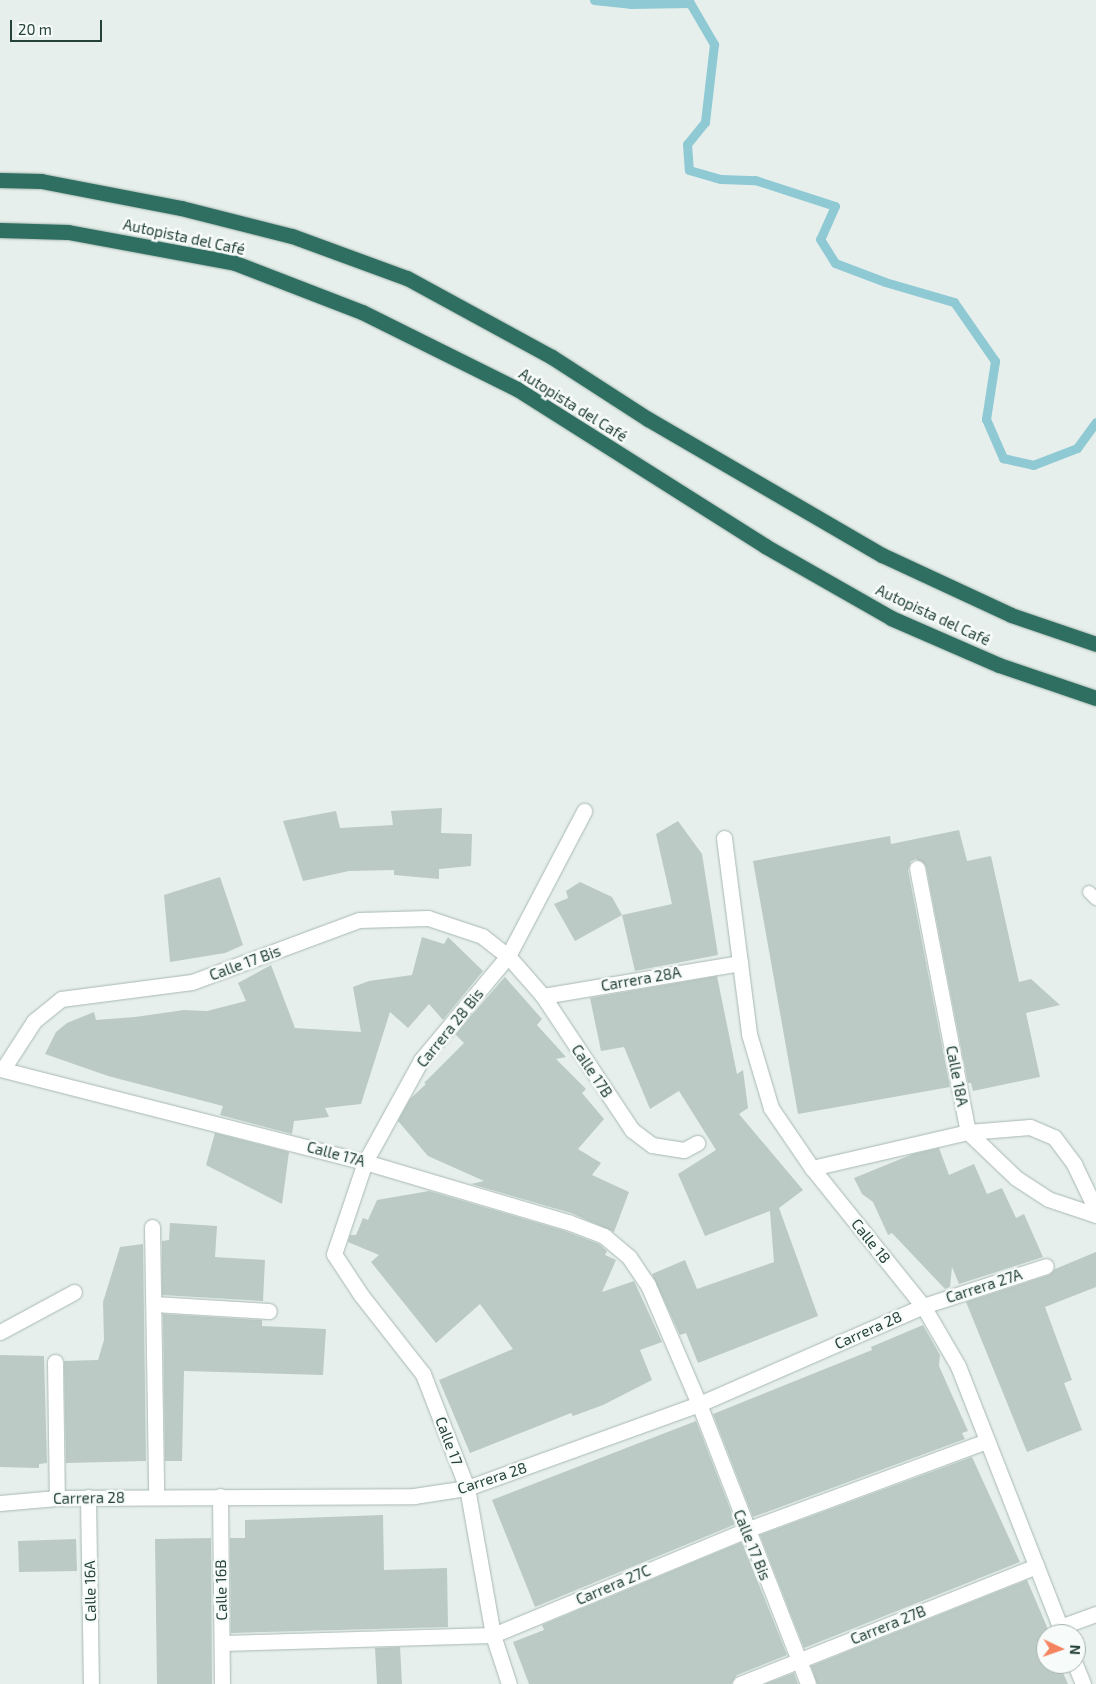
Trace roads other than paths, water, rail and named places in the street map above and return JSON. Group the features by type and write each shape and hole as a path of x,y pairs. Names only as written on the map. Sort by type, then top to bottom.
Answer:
{"highway":[{"name":"Autopista del Café","path":"0,180 41,181 182,208 292,236 407,278 552,357 648,419 882,555 1011,615 1096,644"},
{"name":"Autopista del Café","path":"0,230 68,232 235,263 362,312 516,389 765,546 891,618 999,665 1096,698"}],"street":[{"name":"Carrera 28 Bis","path":"334,1254 365,1162 421,1060 508,956 584,811"},
{"name":"Calle 18","path":"724,838 749,1034 771,1108 812,1168 923,1306 958,1366 1059,1624"},
{"name":"Calle 18A","path":"917,868 968,1132"},
{"name":"Calle 17 Bis","path":"2,1069 34,1020 62,999 192,982 359,920 428,918 482,936 508,956"},
{"name":"Calle 17B","path":"508,956 543,996 632,1130 652,1145 684,1150 697,1143"},
{"name":"Carrera 28A","path":"543,996 740,963"},
{"name":"Calle 17A","path":"2,1069 365,1162 568,1222 604,1236 629,1257 648,1285 699,1404"},
{"path":"812,1168 968,1132 1030,1127 1054,1137 1074,1164 1096,1210"},
{"path":"968,1132 1016,1178 1048,1199 1096,1215"},
{"path":"152,1226 156,1496"},
{"name":"Calle 17","path":"334,1254 361,1295 423,1374 466,1488 492,1635 509,1684"},
{"name":"Carrera 27A","path":"923,1306 1046,1266"},
{"path":"0,1332 74,1292"},
{"path":"154,1304 269,1311"},
{"name":"Carrera 28","path":"0,1503 88,1497 414,1496 466,1488 699,1404 923,1306"},
{"path":"55,1362 57,1498"},
{"name":"Calle 17 Bis","path":"699,1404 746,1530 808,1684"},
{"name":"Carrera 27C","path":"222,1643 492,1635 746,1530 987,1441"},
{"name":"Calle 16B","path":"220,1496 222,1684"},
{"name":"Calle 16A","path":"88,1497 91,1684"},
{"name":"Carrera 27B","path":"740,1684 1036,1566"},
{"path":"1076,1624 1096,1614"}],"waterway":[{"path":"594,0 630,4 690,3 714,44 705,122 687,144 689,170 721,179 755,180 835,206 820,239 835,263 885,282 954,302 995,361 986,419 1003,458 1033,465 1077,448 1096,422"}]}
